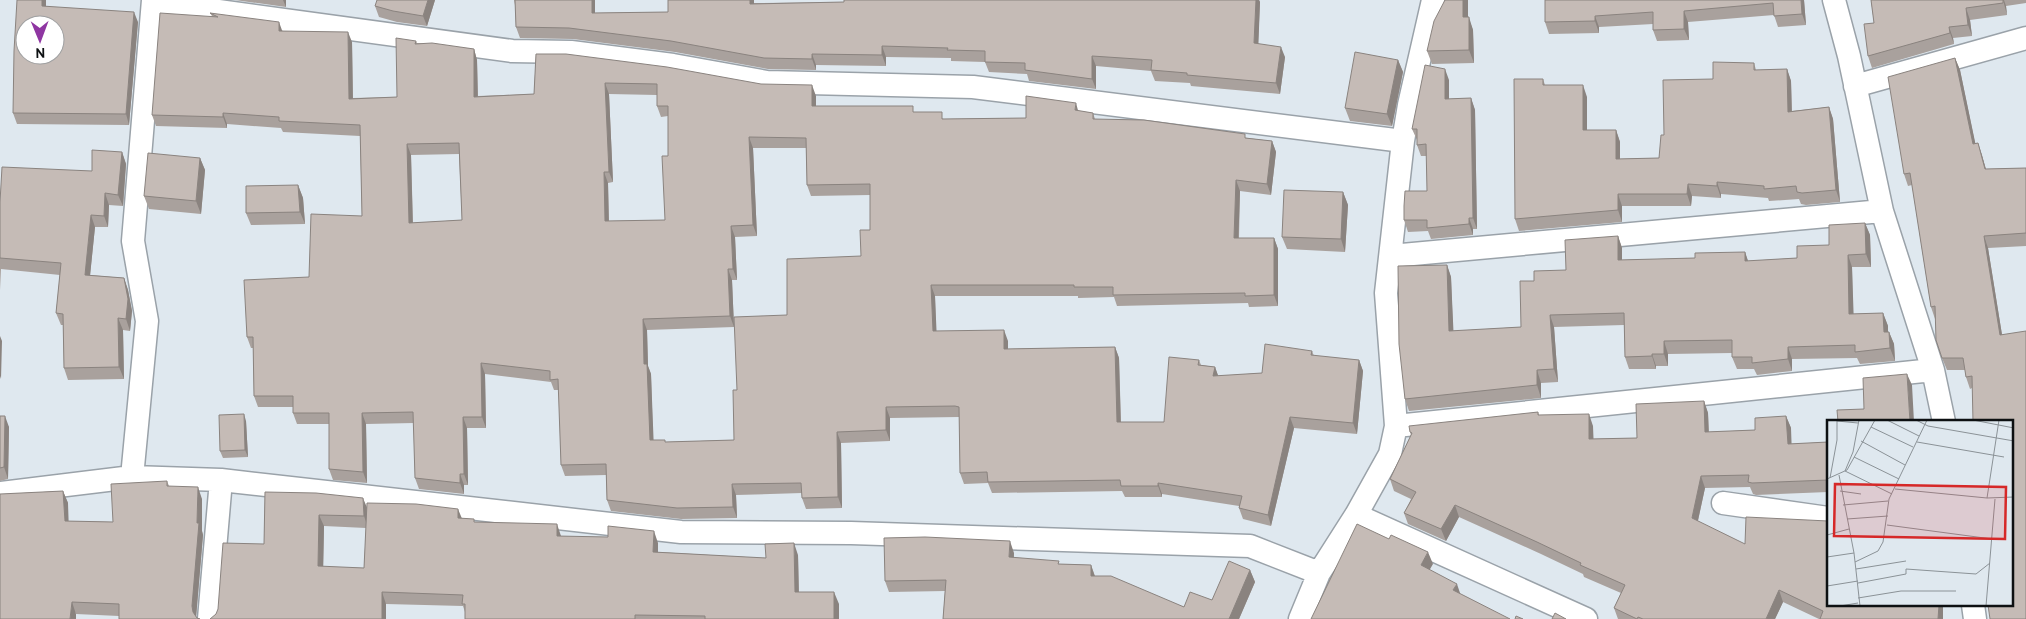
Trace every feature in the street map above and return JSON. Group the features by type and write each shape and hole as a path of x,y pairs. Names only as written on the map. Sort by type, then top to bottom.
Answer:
{"street":[{"path":"1300,619 1319,573 1356,515 1390,454 1396,426 1386,293 1403,141 1409,105 1433,0"},
{"path":"1834,0 1882,211 1932,370 1944,420"},
{"path":"132,477 147,321 133,241 153,1 512,51 571,52 673,66 767,82 973,87 1403,141"},
{"path":"1855,86 2026,38"},
{"path":"1390,256 1882,211"},
{"path":"1396,426 1932,370"},
{"path":"0,493 132,477 222,480 681,532 851,533 1250,546 1319,573"},
{"path":"209,619 222,480"},
{"path":"1723,502 1827,518"},
{"path":"1356,515 1586,619"},
{"path":"1973,606 1975,619"}],"building":[{"path":"17,0 42,0 42,6 134,12 126,114 13,113 15,34 15,65 65,65 65,15 16,15"},
{"path":"377,0 428,0 423,16 375,6"},
{"path":"515,0 592,0 592,13 668,12 668,0 750,0 750,4 844,2 844,0 1256,0 1254,43 1281,47 1276,83 1151,70 1152,60 1092,56 1092,79 1025,70 1025,63 985,62 985,51 882,46 882,55 812,54 812,59 764,58 671,41 569,28 516,27"},
{"path":"1445,0 1463,0 1463,17 1469,17 1469,50 1427,51 1434,21"},
{"path":"1545,0 1801,0 1802,14 1774,16 1773,3 1684,11 1684,29 1653,30 1653,12 1595,16 1595,21 1545,22"},
{"path":"1871,0 2003,0 2003,3 1966,8 1968,25 1949,27 1950,33 1868,56 1864,24 1874,23"},
{"path":"160,13 218,17 210,13 279,22 279,31 348,32 349,99 397,97 396,38 416,41 415,44 432,43 474,49 474,97 534,94 536,54 566,54 667,67 761,84 812,85 812,106 913,106 913,112 942,112 942,119 1026,118 1026,96 1076,103 1075,110 1093,113 1093,119 1144,120 1245,134 1245,138 1272,141 1267,184 1236,180 1234,238 1274,238 1274,295 1245,296 1245,293 1113,295 1113,287 1074,287 1074,285 931,285 933,331 1004,330 1004,349 1115,347 1117,422 1164,422 1169,357 1199,360 1198,365 1215,367 1213,376 1262,373 1265,344 1312,351 1311,355 1359,360 1353,423 1290,417 1268,515 1239,508 1242,496 1158,483 1158,486 1121,486 1120,480 988,482 987,472 960,473 959,407 955,406 886,407 886,430 837,432 838,497 802,498 801,483 732,484 733,507 677,508 607,500 606,464 561,465 558,379 550,380 550,371 481,363 482,417 463,417 464,474 460,474 460,483 415,478 413,412 362,413 363,472 329,469 329,413 293,413 293,396 254,396 253,337 247,337 244,280 309,277 311,214 362,216 360,125 279,121 279,117 223,113 223,117 152,115","holes":["605,83 657,84 657,106 668,106 668,156 662,156 665,220 605,221 604,172 609,172","749,137 806,138 807,185 870,184 870,230 860,230 861,256 787,259 787,315 734,317 737,390 733,390 734,440 665,442 665,440 650,440 647,364 644,364 643,319 730,316 728,269 733,269 731,226 753,225","459,143 462,220 409,223 407,144"]},
{"path":"1355,52 1398,60 1387,114 1345,108"},
{"path":"1955,58 1973,144 1978,143 1985,169 2026,168 2026,233 1984,236 2000,335 2026,331 2026,619 1990,619 1988,606 2014,606 2014,420 1973,420 1972,376 1966,377 1963,358 1942,358 1936,340 1935,306 1931,307 1910,173 1904,174 1888,77"},
{"path":"1713,62 1754,63 1754,70 1787,69 1788,112 1829,107 1836,190 1802,193 1797,192 1796,186 1764,189 1764,186 1717,182 1717,186 1688,184 1687,194 1618,194 1618,210 1515,219 1514,79 1543,79 1543,85 1583,85 1583,130 1616,130 1616,159 1659,158 1661,135 1664,135 1663,80 1713,79"},
{"path":"1425,65 1445,69 1445,99 1471,98 1473,218 1469,218 1469,224 1427,228 1427,220 1404,220 1405,191 1427,191 1426,144 1417,145 1417,129 1412,129"},
{"path":"92,150 122,152 118,195 105,193 104,216 91,215 85,275 124,278 128,299 126,319 118,318 119,367 64,368 63,314 56,313 61,263 0,258 2,167 92,171"},
{"path":"148,153 200,158 196,201 144,196"},
{"path":"298,185 300,212 246,213 246,186"},
{"path":"1284,190 1343,192 1341,239 1282,237"},
{"path":"1865,223 1866,254 1848,255 1849,314 1883,313 1884,332 1889,332 1890,348 1855,352 1855,345 1788,347 1788,359 1752,363 1752,357 1732,357 1732,340 1664,341 1664,354 1625,357 1624,313 1550,315 1554,369 1537,370 1537,385 1405,399 1399,344 1398,266 1447,265 1449,331 1521,327 1520,281 1534,281 1534,271 1566,270 1565,240 1618,236 1618,260 1695,258 1695,253 1745,252 1745,261 1797,258 1797,246 1829,245 1829,225"},
{"path":"1907,374 1910,420 1838,420 1837,410 1864,409 1863,378"},
{"path":"1704,401 1705,432 1755,430 1755,418 1786,416 1788,444 1827,442 1827,480 1752,483 1748,482 1749,475 1701,476 1692,518 1745,544 1746,517 1827,521 1827,606 1939,606 1938,619 1820,619 1823,611 1779,590 1766,619 1643,619 1638,617 1637,619 1614,608 1625,585 1455,505 1441,529 1404,513 1416,492 1390,479 1412,433 1409,426 1538,412 1538,415 1589,414 1589,439 1637,438 1636,404"},
{"path":"244,414 245,450 220,451 219,415"},
{"path":"0,416 5,416 4,467 0,468"},
{"path":"167,481 167,486 198,487 197,523 199,523 192,606 193,612 200,619 119,619 119,604 72,602 70,619 0,619 0,494 63,491 65,521 113,522 111,484"},
{"path":"265,492 316,493 363,498 364,516 319,515 318,566 364,568 367,503 416,504 458,509 458,518 474,519 474,522 557,524 557,536 608,537 608,526 654,531 653,552 766,558 765,544 794,543 795,592 834,592 834,619 705,619 705,616 635,615 635,619 465,619 465,604 462,604 463,595 382,592 382,619 210,619 216,614 218,609 223,543 264,544"},
{"path":"1357,524 1389,539 1391,535 1428,552 1421,565 1457,584 1453,590 1510,619 1311,619"},
{"path":"925,537 1010,541 1009,557 1059,561 1058,564 1091,565 1091,576 1111,576 1184,607 1190,592 1212,600 1229,561 1250,570 1229,619 943,619 946,580 885,581 884,538"},
{"path":"1555,613 1566,619 1552,619"}]}
